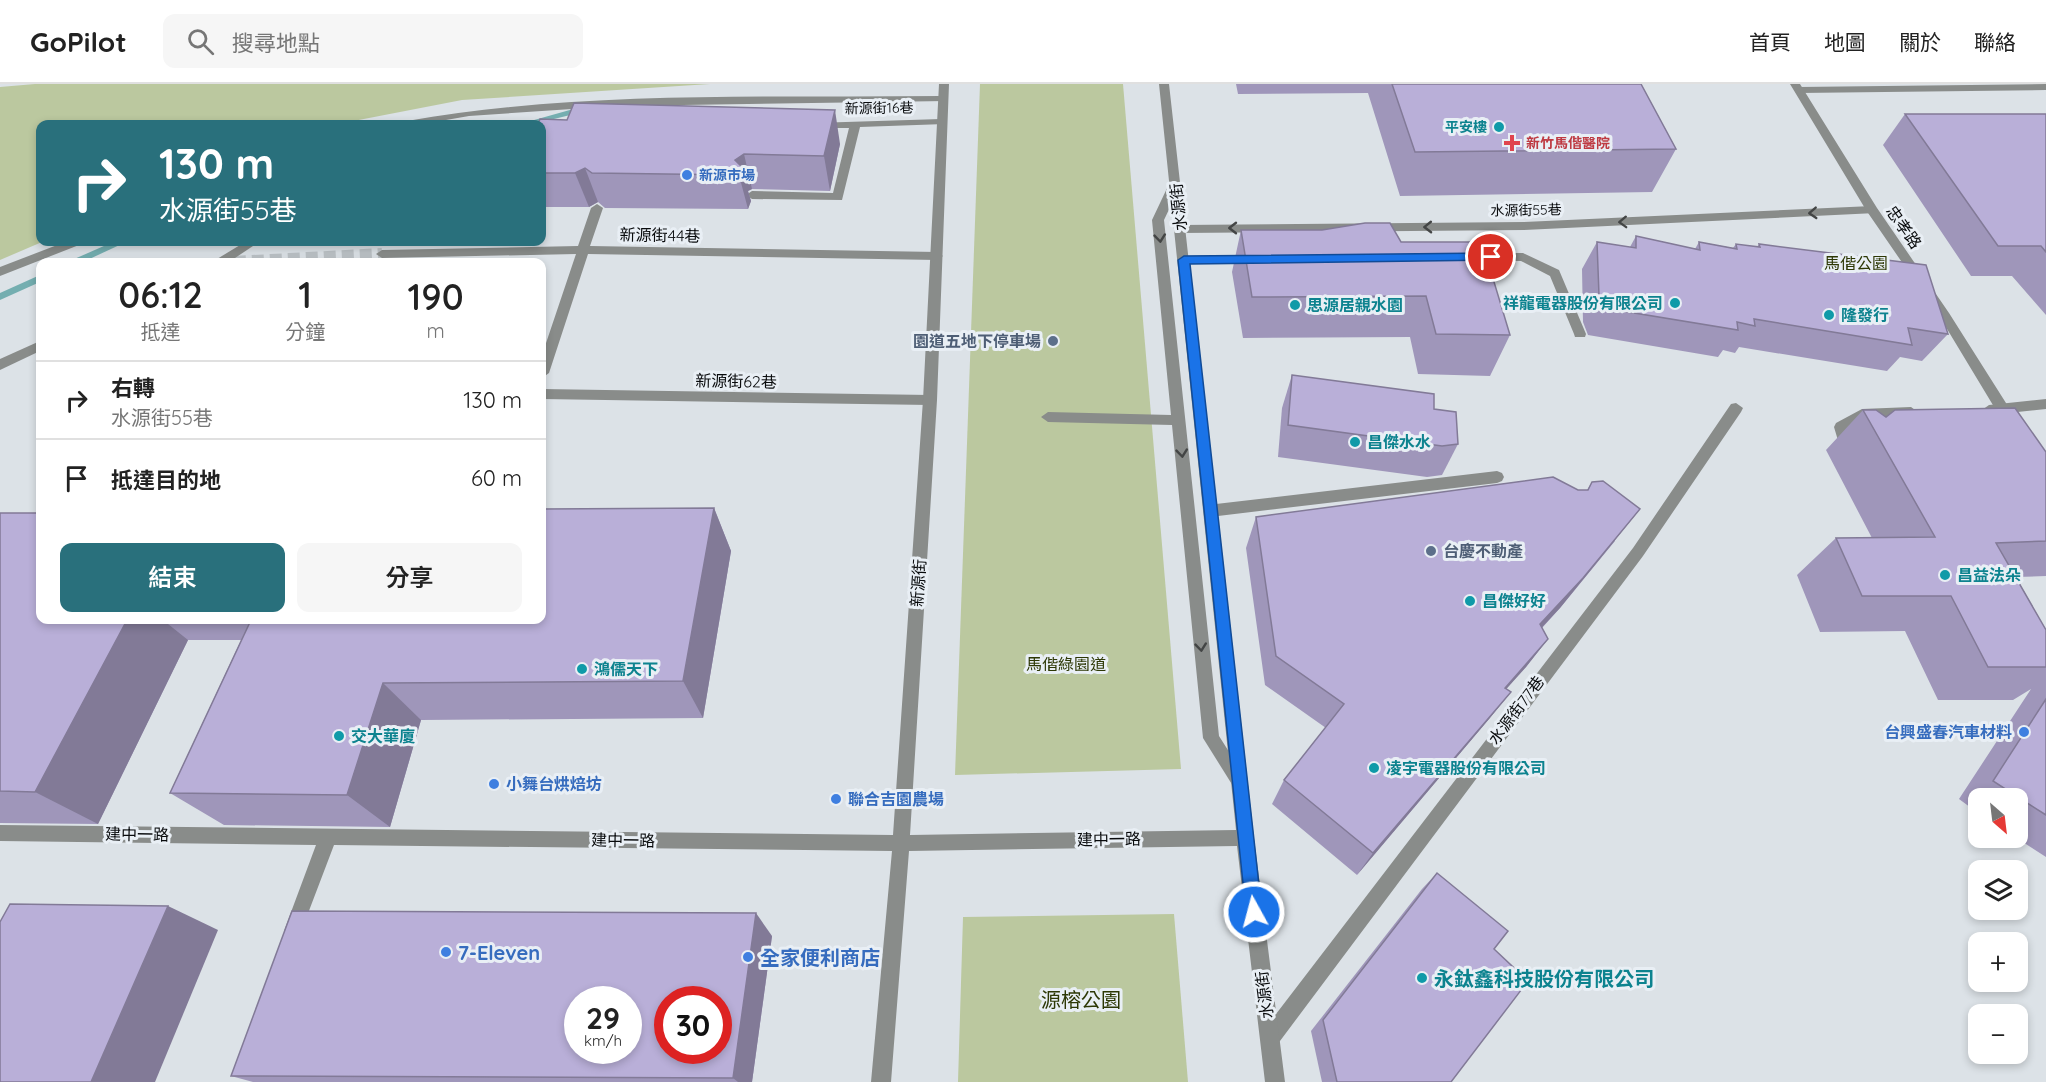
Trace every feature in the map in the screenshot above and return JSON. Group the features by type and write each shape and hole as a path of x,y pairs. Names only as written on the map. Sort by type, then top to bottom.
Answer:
{"street":[{"name":"水源街","path":"1164,84 1245,838 1275,1082"},
{"path":"1797,87 2046,87"},
{"name":"忠孝路","path":"1797,87 1872,210 1945,316 2021,439"},
{"path":"430,120 469,113 617,103 943,91"},
{"name":"新源街","path":"881,1082 901,843 930,400 943,91"},
{"name":"新源街16巷","path":"810,125 941,122"},
{"path":"752,195 838,197 855,124"},
{"path":"1175,184 1158,220 1211,738 1239,780"},
{"path":"546,362 597,208"},
{"name":"水源街55巷","path":"1180,229 1524,226 1872,210"},
{"path":"0,272 65,246"},
{"path":"227,258 247,246"},
{"name":"新源街44巷","path":"382,254 585,250 937,256"},
{"path":"1454,257 1523,257 1555,273 1580,334"},
{"path":"1184,260 1264,259"},
{"path":"0,365 36,348"},
{"name":"新源街62巷","path":"546,394 930,400"},
{"path":"1979,410 2046,404"},
{"name":"水源街77巷","path":"1270,1038 1638,552 1736,408"},
{"path":"1848,450 1841,427 1862,414 1920,412"},
{"path":"1048,417 1178,420"},
{"path":"1210,511 1502,479"},
{"name":"建中一路","path":"0,833 901,843 1245,838"},
{"path":"289,946 309,883 328,837"}],"green space":[{"path":"35,84 710,84 462,100 359,120 36,120 36,245 0,260 0,87"},
{"name":"馬偕綠園道","path":"980,84 1123,84 1181,769 955,775"},
{"name":"源榕公園","path":"1174,914 1188,1082 958,1082 963,917"}],"building":[{"path":"1392,84 1641,84 1676,149 1415,152"},
{"path":"574,103 835,110 824,156 744,154 735,160 742,167 740,175 592,173 585,168 575,173 546,173 546,120 540,120 540,119 567,120"},
{"path":"1905,114 2046,114 2046,252 2041,246 1998,246"},
{"path":"1365,223 1390,223 1401,242 1482,242 1510,335 1436,334 1426,296 1252,297 1241,230 1322,230"},
{"path":"1636,236 1700,250 1699,242 1737,249 1736,244 1760,247 1759,244 1926,265 1948,334 1908,328 1912,345 1754,319 1755,326 1737,322 1738,330 1604,308 1599,295 1597,242 1636,248"},
{"path":"1292,375 1434,394 1434,409 1456,412 1458,444 1442,446 1288,425"},
{"path":"2015,408 2046,452 2046,541 1996,543 2046,630 2046,667 1988,667 1951,596 1862,596 1836,538 1935,537 1863,410 1876,410 1886,417 1895,410"},
{"path":"1553,477 1578,490 1588,490 1592,482 1603,481 1640,509 1583,578 1540,624 1548,639 1505,688 1511,692 1373,853 1284,780 1344,704 1276,656 1256,517"},
{"path":"714,508 683,681 383,683 347,795 170,793 249,624 546,624 546,509"},
{"path":"0,513 36,513 36,624 125,624 35,792 0,791"},
{"path":"2046,699 2046,815 2028,803 2028,788 2004,788 1993,781"},
{"name":"永鈦鑫科技股份有限公司","path":"1437,873 1508,931 1494,949 1528,981 1451,1082 1337,1082 1323,1020"},
{"path":"10,904 168,906 91,1082 0,1082 0,922"},
{"path":"292,911 756,913 733,1078 231,1076"}],"waterway":[{"path":"540,120 584,109"},
{"path":"84,258 112,246"},
{"path":"0,297 36,280"}],"tunnel":[{"path":"308,258 382,254"}],"place":[{"name":"平安樓","path":"1499,127"},
{"name":"新竹馬偕醫院","path":"1512,143"},
{"name":"新源市場","path":"687,175"},
{"name":"祥龍電器股份有限公司","path":"1675,303"},
{"name":"思源居親水園","path":"1295,305"},
{"name":"隆發行","path":"1829,315"},
{"name":"園道五地下停車場","path":"1053,341"},
{"name":"昌傑水水","path":"1355,442"},
{"name":"台慶不動產","path":"1431,551"},
{"name":"昌益法朵","path":"1945,575"},
{"name":"昌傑好好","path":"1470,601"},
{"name":"鴻儒天下","path":"582,669"},
{"name":"台興盛春汽車材料","path":"2024,732"},
{"name":"交大華廈","path":"339,736"},
{"name":"凌宇電器股份有限公司","path":"1374,768"},
{"name":"小舞台烘焙坊","path":"494,784"},
{"name":"聯合吉園農場","path":"836,799"},
{"name":"7-Eleven","path":"446,952"},
{"name":"全家便利商店","path":"748,957"},
{"name":"永鈦鑫科技股份有限公司","path":"1422,978"}],"route":[{"path":"1254,912 1184,260 1491,257"}],"park label":[{"name":"馬偕公園","path":"1856,263"}]}
